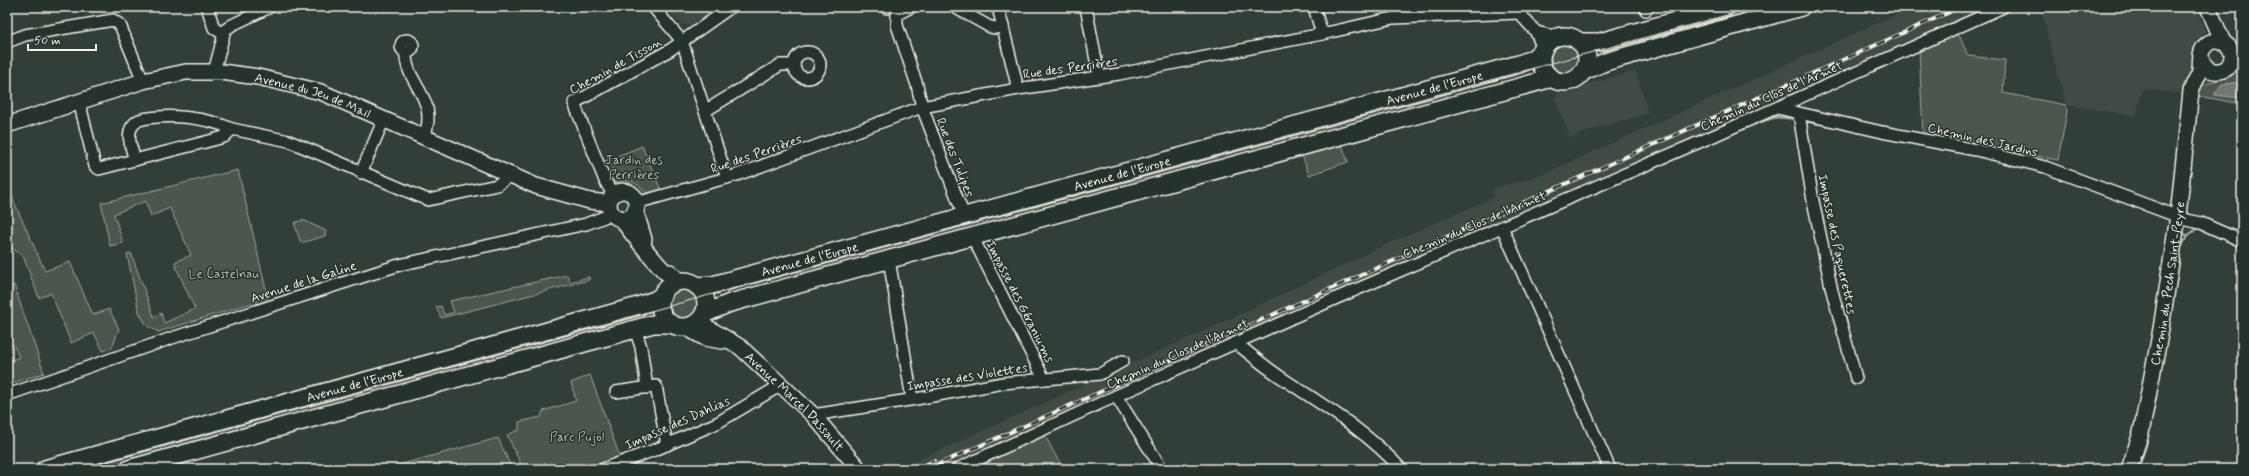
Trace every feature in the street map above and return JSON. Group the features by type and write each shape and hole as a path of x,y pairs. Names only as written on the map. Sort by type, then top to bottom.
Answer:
{"main road":[{"path":"1579,42 1600,42 1726,7"},
{"path":"1582,72 1587,58 1584,47 1579,42 1566,36 1558,37 1549,41 1543,49 1542,66 1552,78 1558,81 1572,80 1582,72 1605,62 1801,7"},
{"name":"Avenue de l'Europe","path":"45,469 635,307 655,300 676,288 712,285 1519,64 1532,59 1543,49"},
{"name":"Avenue de l'Europe","path":"702,316 719,306 1552,78"},
{"path":"676,288 704,296 706,304 702,316 694,324 678,325 662,313 661,302 676,288"},
{"name":"Avenue de l'Europe","path":"129,469 167,464 658,323 678,325"}],"street":[{"path":"207,7 214,28 223,34"},
{"path":"214,72 223,34 232,25 270,7"},
{"path":"653,7 682,41 727,178"},
{"name":"Chemin de Tisson","path":"614,207 574,103 670,50 731,7"},
{"name":"Rue des Tulipes","path":"911,7 899,13 896,19 917,85 922,107 964,216"},
{"path":"954,7 990,27 996,28 1002,26"},
{"path":"998,7 1018,89"},
{"path":"1086,7 1099,76"},
{"path":"1314,7 1322,34"},
{"name":"Chemin du Clos de l'Armet","path":"957,469 1502,227 1777,108 2004,7"},
{"path":"1519,10 1536,32 1543,49"},
{"name":"Rue des Perrières","path":"636,206 727,178 922,107 1099,76 1322,34 1392,18 1416,15 1500,15 1519,10"},
{"path":"2209,11 2216,42"},
{"path":"7,42 25,35 113,20 120,25 143,81"},
{"path":"1536,32 1558,37"},
{"path":"2216,42 2230,49 2237,56 2227,68 2214,72 2205,67 2201,57 2202,50 2216,42"},
{"path":"406,52 406,64 426,102 428,126 424,137"},
{"name":"Chemin du Pech Saint-Peyre","path":"2130,469 2142,433 2178,216 2183,159 2192,96 2191,91 2200,72 2201,57"},
{"path":"705,111 780,65 794,65"},
{"name":"Avenue du Jeu de Mail","path":"7,125 143,81 186,72 214,72 258,77 321,92 383,121 554,192 614,207 621,191 629,192 636,206"},
{"name":"Chemin du Pech Saint-Peyre","path":"2192,96 2201,82 2214,72"},
{"path":"79,101 96,169 224,137 232,129"},
{"name":"Chemin des Jardins","path":"1777,108 1799,114 1976,150 2044,167 2201,223 2242,241"},
{"name":"Impasse des Paquerettes","path":"1799,114 1814,208 1832,291 1856,378"},
{"path":"135,160 129,135 132,127 139,120 181,118 216,122 232,129 289,141 361,173 428,200 497,185 510,175"},
{"path":"361,173 383,121"},
{"path":"614,207 630,216 636,206"},
{"path":"636,206 644,239 643,245"},
{"path":"614,207 636,242 643,245 665,272 670,272 676,288"},
{"name":"Avenue de la Galine","path":"7,395 175,337 399,265 586,224 614,207"},
{"path":"1502,227 1610,469"},
{"name":"Impasse des Géraniums","path":"972,236 1044,379"},
{"path":"889,260 912,398"},
{"name":"Avenue Marcel Dassault","path":"702,316 705,326 722,336 725,340 740,347 813,415 859,469"},
{"name":"Avenue Marcel Dassault","path":"678,325 705,338 720,342 725,340"},
{"path":"636,329 641,347 647,388"},
{"path":"1238,345 1278,376 1349,422 1375,443 1401,469"},
{"name":"Impasse des Violettes","path":"813,415 1003,383 1100,374 1123,361"},
{"name":"Impasse des Dahlias","path":"603,469 667,445 717,423 781,385"},
{"path":"616,392 656,386 667,445"},
{"path":"1117,398 1162,469"}],"shaded area":[{"path":"666,7 722,7 696,26 682,25"},
{"path":"1913,7 1989,7 1779,97 1679,145 940,469 898,469 1217,325 1387,244 1494,197 1492,189 1544,174"},
{"path":"2040,7 2063,7 2065,11 2079,7 2195,7 2205,30 2184,94 2142,89 2136,116 2066,105"},
{"path":"1636,71 1648,114 1599,127 1570,138 1554,96 1583,85"},
{"path":"2242,82 2242,98 2214,95 2222,84"}],"green space":[{"path":"1750,7 1781,7 1606,56 1604,47"},
{"path":"1957,30 1968,56 2005,60 2003,93 2066,105 2067,112 2058,160 1923,136 1919,47"},
{"path":"1566,43 1572,44 1580,52 1580,64 1572,72 1566,73 1560,72 1552,64 1551,58 1552,52 1560,44"},
{"path":"2242,67 2242,104 2198,96 2203,85 2231,76"},
{"path":"1444,88 1449,103 1293,145 1289,131"},
{"path":"1283,132 1287,147 985,230 981,215"},
{"path":"1340,139 1348,162 1309,175 1301,152"},
{"name":"Jardin des Perrières","path":"642,146 661,190 646,193 640,186 632,182 620,181 615,183 610,180 607,173 613,168 608,162 604,165 603,162"},
{"name":"Le Castelnau","path":"238,170 268,298 158,332 147,326 139,312 127,254 131,253 154,317 161,313 164,323 195,309 175,262 191,255 170,208 151,216 145,201 114,214 123,243 110,246 101,203"},
{"path":"7,186 45,271 70,262 93,315 109,309 119,329 112,348 103,351 94,333 71,343 51,293 39,298 23,256 7,245"},
{"path":"976,219 980,232 800,281 796,266"},
{"path":"303,220 326,231 325,236 301,243 294,223"},
{"path":"567,275 570,282 589,277 589,280 441,318 436,307 441,306 444,315 454,312 450,301"},
{"path":"14,285 44,373 7,385 7,362 19,357 13,344 7,347 7,288"},
{"path":"683,289 694,293 698,304 694,315 683,319 672,315 668,304 672,293"},
{"path":"642,308 647,324 520,358 516,343"},
{"path":"510,345 515,359 116,469 100,469 97,459"},
{"name":"Parc Pujol","path":"590,375 620,457 593,469 523,469 507,435 519,430 519,422 541,417 543,411 576,401 571,383"},
{"path":"1044,434 1063,469 975,469"},
{"path":"498,438 512,469 384,469"}],"waterway":[{"path":"1751,125 1776,117 1797,119"},
{"path":"1804,121 1826,125"},
{"path":"2182,246 2187,236 2200,227"},
{"path":"2183,233 2187,236"},
{"path":"2170,318 2180,255"},
{"path":"2138,469 2146,445 2156,396"}],"tram line":[{"path":"77,469 1756,7"},
{"path":"1750,13 1771,7"}],"railway":[{"path":"928,469 1961,7"},
{"path":"916,469 934,461"}]}
